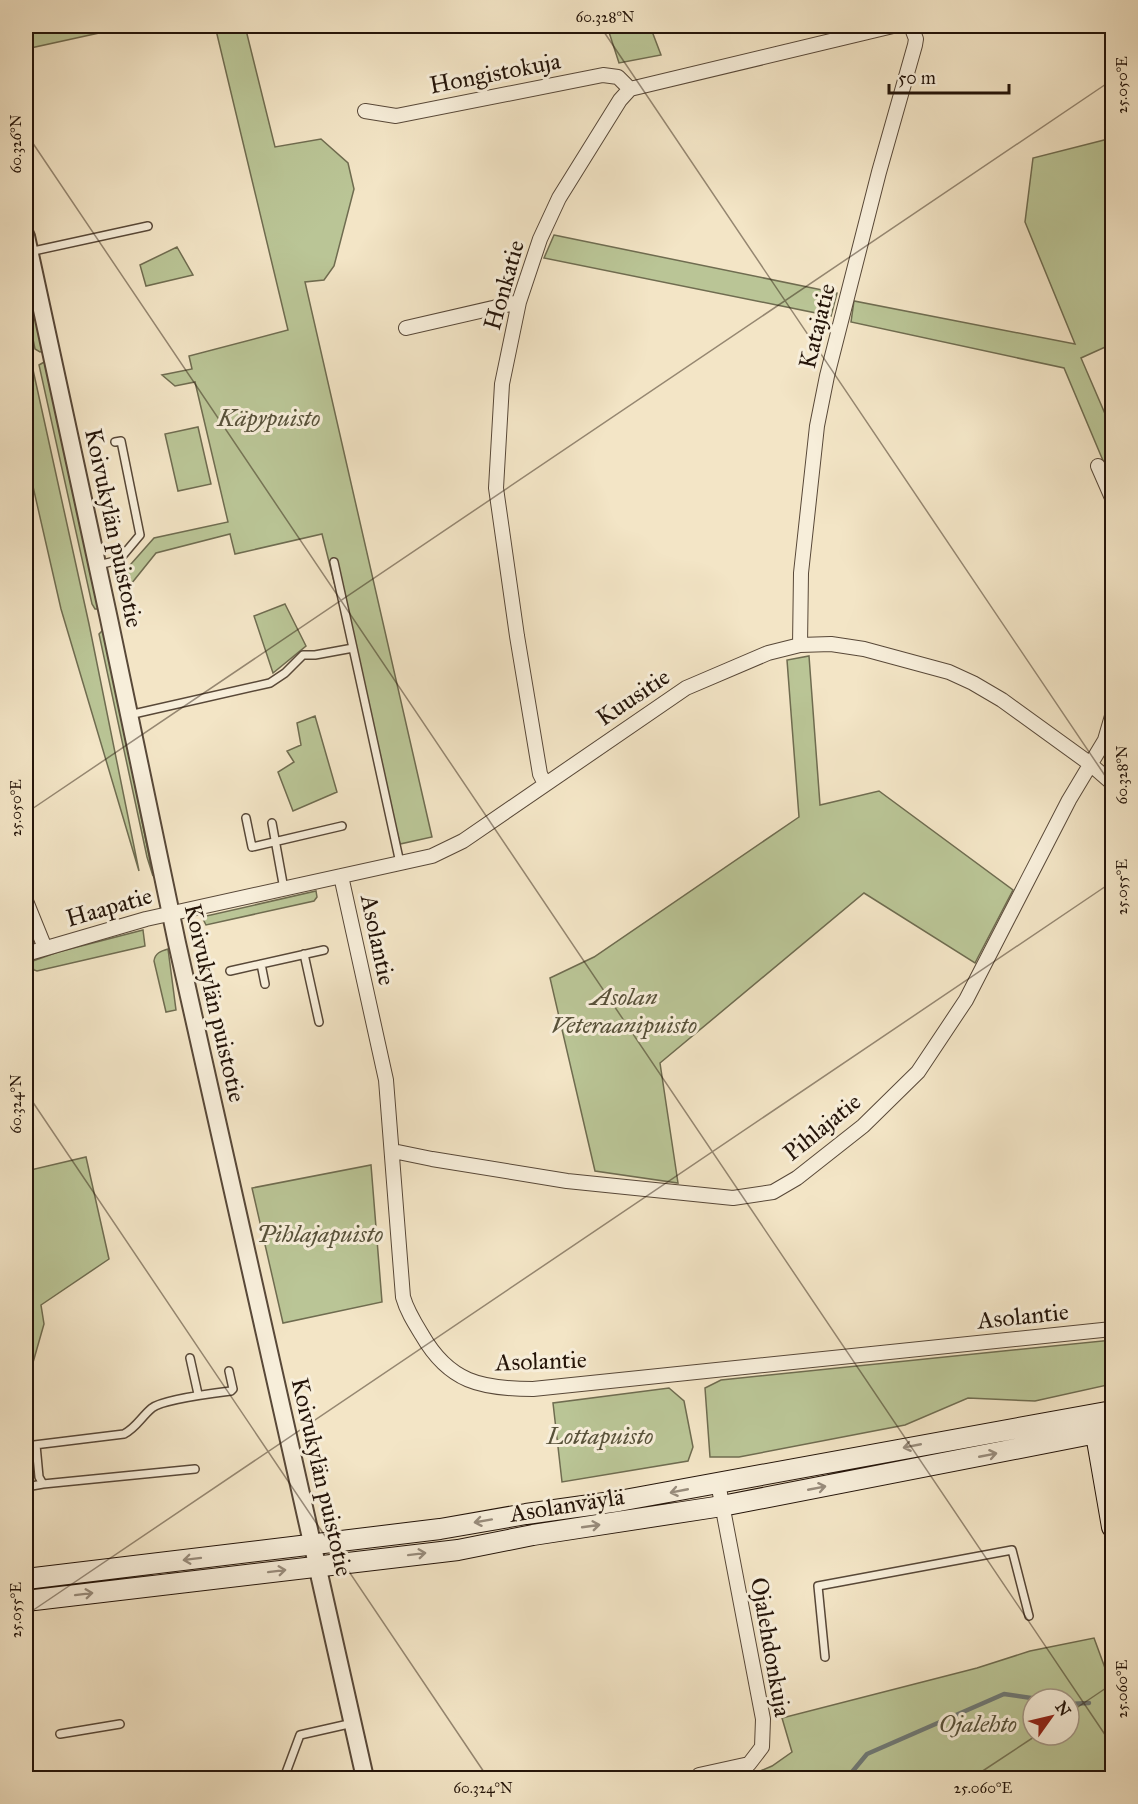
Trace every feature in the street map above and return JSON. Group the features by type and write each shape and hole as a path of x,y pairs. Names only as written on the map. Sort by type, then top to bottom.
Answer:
{"main road":[{"name":"Asolanväylä","path":"26,1601 458,1550 533,1534 722,1506 1101,1426 1113,1410"},
{"name":"Asolanväylä","path":"26,1579 451,1527 718,1483 1101,1426"},
{"path":"1101,1426 1113,1527"}],"street":[{"path":"630,88 893,26"},
{"name":"Katajatie","path":"800,645 801,573 817,426 827,376 879,172 915,45 916,39 911,26"},
{"name":"Hongistokuja","path":"365,111 396,116 603,75 618,77 630,88"},
{"name":"Honkatie","path":"545,784 540,774 520,658 496,488 502,384 519,302 540,239 559,199 620,100 630,88"},
{"name":"Koivukylän puistotie","path":"27,244 171,913 365,1779"},
{"path":"406,328 519,302"},
{"path":"1098,466 1113,498"},
{"name":"Kuusitie","path":"171,913 432,856 463,841 686,688 768,653 800,645 831,644 864,649 949,672 974,683 1002,700 1113,783"},
{"name":"Pihlajatie","path":"393,1151 432,1160 567,1180 733,1198 773,1192 797,1178 863,1126 918,1072 966,1000 1089,763 1105,740 1113,716"},
{"name":"Asolantie","path":"341,876 386,1080 403,1297 407,1311 432,1353 458,1375 488,1386 533,1389 1113,1329"},
{"path":"26,901 45,948"},
{"name":"Haapatie","path":"26,954 171,913"},
{"name":"Ojalehdonkuja","path":"699,1775 749,1764 762,1747 763,1719 718,1483"}],"lane":[{"path":"27,244 148,226"},
{"path":"97,565 119,560 140,535 129,494 121,441 115,442"},
{"path":"334,562 400,863"},
{"path":"129,716 270,683 285,673 303,655 352,648"},
{"path":"246,818 252,847 342,826"},
{"path":"272,823 284,889"},
{"path":"230,971 324,950"},
{"path":"304,954 319,1022"},
{"path":"261,964 266,984"},
{"path":"190,1358 198,1394"},
{"path":"26,1446 124,1434 131,1430 153,1407 198,1394 231,1391 233,1389 229,1371"},
{"path":"36,1445 39,1477 43,1484"},
{"path":"26,1487 195,1469"},
{"path":"825,1657 818,1586 1012,1550 1029,1616"},
{"path":"284,1778 300,1735 353,1723"},
{"path":"60,1734 120,1724"}],"green space":[{"path":"26,26 131,26 26,49"},
{"name":"Käpypuisto","path":"215,26 245,26 275,147 321,139 348,163 354,189 334,266 324,280 305,282 432,837 400,844 322,534 235,554 230,534 156,553 123,594 123,573 154,538 228,522 195,382 175,386 162,375 192,369 189,356 288,330"},
{"path":"607,26 650,26 661,55 619,63"},
{"path":"1112,138 1112,344 1081,358 1112,430 1112,482 1064,368 851,322 854,301 1075,344 1025,222 1033,158"},
{"path":"554,235 837,293 831,316 544,258"},
{"path":"177,247 193,275 146,286 140,265"},
{"path":"26,268 44,351 40,352 35,349 26,305"},
{"path":"26,338 89,624 139,871 61,609 26,456"},
{"path":"46,361 100,609 95,609 92,604 39,365"},
{"path":"198,427 211,484 178,491 165,434"},
{"path":"285,604 306,646 273,673 254,616"},
{"path":"104,629 153,876 99,634"},
{"name":"Asolan Veteraanipuisto","path":"809,656 820,805 879,791 1013,890 975,963 864,893 660,1063 678,1183 595,1171 550,978 594,957 799,817 787,660"},
{"path":"315,716 337,792 293,811 278,772 294,762 287,751 301,745 297,723"},
{"path":"316,891 317,897 314,901 206,925 202,917"},
{"path":"143,930 145,946 37,971 30,962 58,952"},
{"path":"168,949 176,1010 166,1012 154,961 157,954"},
{"path":"86,1157 109,1259 41,1305 44,1324 32,1366 26,1367 26,1171"},
{"name":"Pihlajapuisto","path":"371,1165 382,1302 283,1323 252,1188"},
{"path":"1112,1340 1112,1384 1035,1401 968,1398 905,1425 739,1457 710,1457 705,1388 721,1380"},
{"name":"Lottapuisto","path":"669,1388 684,1401 693,1447 688,1461 562,1482 553,1403"},
{"name":"Ojalehto","path":"1094,1638 1112,1687 1112,1778 750,1778 753,1774 772,1766 792,1752 782,1718 977,1668 1030,1651"}],"waterway":[{"path":"847,1778 867,1754 1004,1694 1021,1696"},
{"path":"1081,1703 1089,1703"}]}
